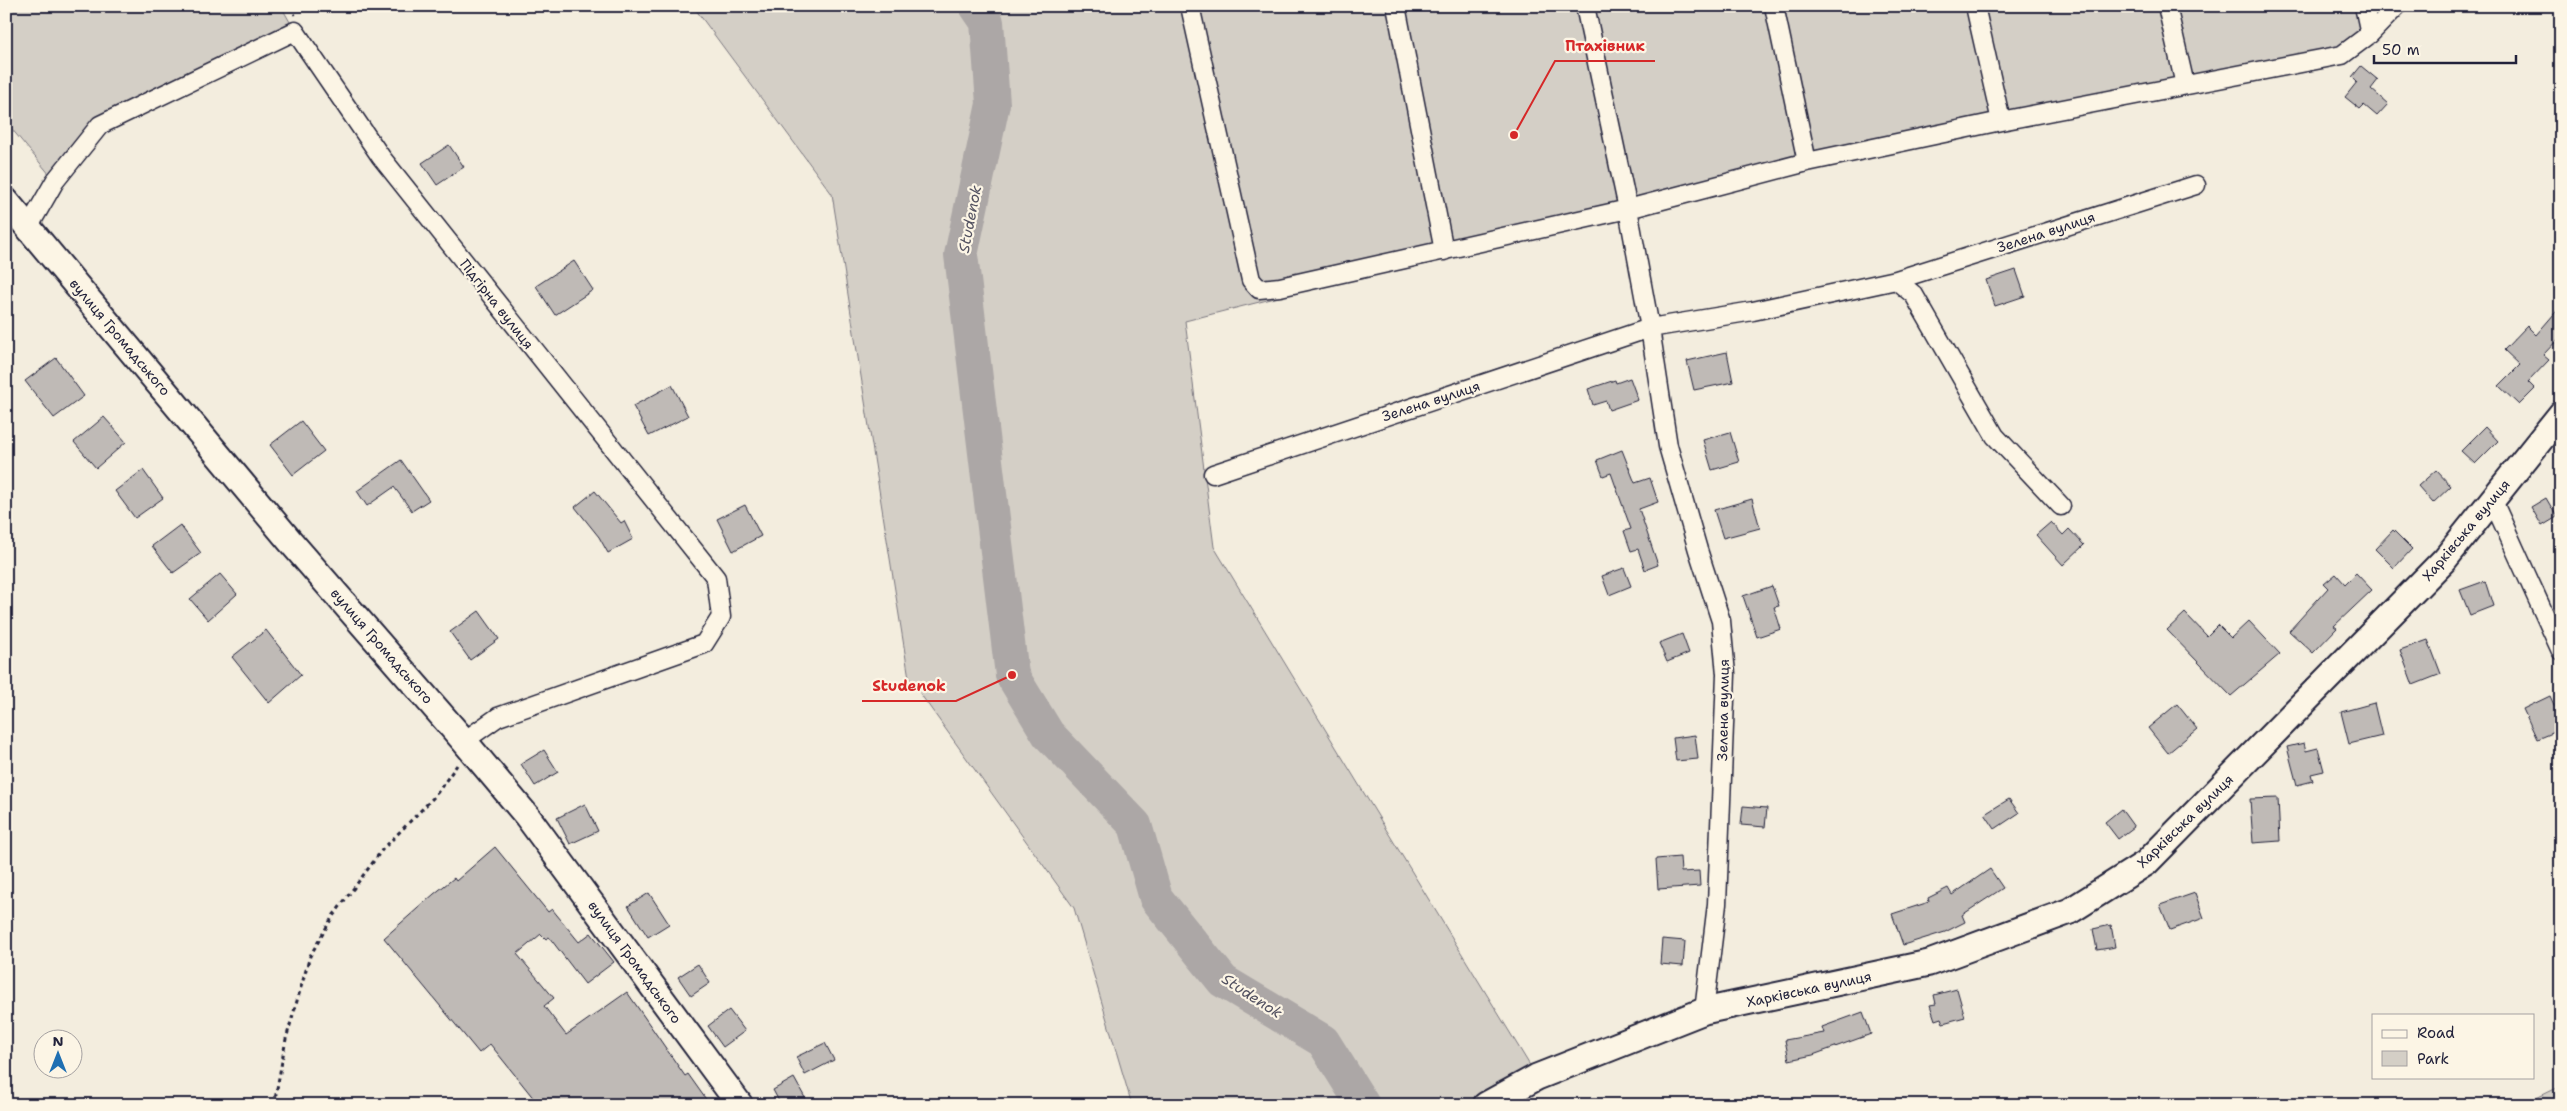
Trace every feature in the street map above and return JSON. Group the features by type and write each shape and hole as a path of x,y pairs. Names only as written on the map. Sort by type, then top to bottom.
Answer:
{"street":[{"path":"1190,6 1251,280 1259,289 1280,287 1628,209 1807,162 2001,121 2342,55 2370,34 2397,6"},
{"path":"1396,6 1444,251"},
{"name":"Зелена вулиця","path":"1585,6 1628,209 1650,328 1668,446 1721,621 1726,674 1717,904 1704,1011"},
{"path":"1774,6 1807,162"},
{"path":"1975,6 2001,121"},
{"path":"2167,6 2185,85"},
{"path":"2364,6 2370,34"},
{"name":"Підгірна вулиця","path":"28,228 55,181 100,125 295,32 381,157 716,578 721,616 704,644 498,716 464,741"},
{"name":"Зелена вулиця","path":"1213,474 1650,328 1753,311 1896,280 2196,185"},
{"name":"вулиця Громадського","path":"6,201 290,541 527,816 740,1105"},
{"path":"1896,280 1914,295 1995,436 2061,506"},
{"name":"Харківська вулиця","path":"1486,1105 1537,1076 1704,1011 1929,963 2070,912 2146,863 2445,559 2561,414"},
{"path":"2492,499 2561,651"}],"path":[{"path":"274,1105 286,1039 310,956 333,916 382,850 435,796 456,767 464,741"}],"green space":[{"path":"6,6 281,6 295,31 100,125 55,181 6,122"},
{"path":"693,6 2364,6 2370,34 2342,55 1784,168 1185,321 1214,547 1537,1077 1486,1105 1132,1105 1074,908 909,678 832,194"},
{"path":"2561,1086 2561,1105 2522,1105"}],"building":[{"path":"2361,66 2378,80 2371,89 2388,104 2377,116 2364,105 2360,109 2345,97 2357,82 2352,77"},
{"path":"449,145 464,167 437,185 422,163"},
{"path":"574,261 593,290 555,315 536,286"},
{"path":"2016,270 2025,296 1995,306 1986,280"},
{"path":"2561,306 2561,336 2543,355 2549,360 2528,382 2535,389 2519,405 2499,386 2520,365 2504,350 2527,326 2536,335"},
{"path":"1727,352 1733,382 1694,390 1687,361"},
{"path":"56,358 84,396 54,418 25,381"},
{"path":"1630,378 1638,400 1609,410 1606,401 1593,405 1588,389 1615,380 1616,383"},
{"path":"672,385 688,416 649,436 633,406"},
{"path":"104,417 126,442 96,468 74,442"},
{"path":"301,421 324,451 293,475 270,445"},
{"path":"2485,427 2498,441 2475,464 2461,451"},
{"path":"1730,432 1739,462 1712,470 1703,440"},
{"path":"1622,450 1635,483 1650,478 1658,502 1639,509 1658,565 1645,570 1638,549 1631,551 1624,531 1631,529 1611,473 1603,476 1597,460"},
{"path":"401,460 429,500 412,511 394,487 367,506 357,491"},
{"path":"143,470 163,498 135,518 115,491"},
{"path":"2436,470 2451,486 2433,503 2418,486"},
{"path":"595,491 621,523 624,521 633,539 608,553 599,537 575,507"},
{"path":"2546,498 2557,517 2542,526 2531,507"},
{"path":"1752,499 1760,528 1723,538 1714,510"},
{"path":"745,505 761,536 733,551 717,519"},
{"path":"2051,522 2063,535 2069,529 2084,545 2063,565 2036,535"},
{"path":"180,525 201,553 173,573 152,546"},
{"path":"2393,530 2412,549 2394,568 2375,549"},
{"path":"1624,568 1631,586 1609,595 1602,576"},
{"path":"2356,573 2372,590 2334,626 2337,628 2313,653 2289,631 2328,588 2324,584 2336,574 2345,584"},
{"path":"220,574 237,594 208,620 190,599"},
{"path":"2485,581 2493,606 2470,615 2460,590"},
{"path":"1772,586 1779,606 1774,607 1781,629 1757,637 1743,596"},
{"path":"479,611 499,639 470,660 450,632"},
{"path":"2185,613 2207,636 2218,625 2231,638 2249,621 2280,654 2231,696 2167,630"},
{"path":"266,630 301,675 269,703 232,657"},
{"path":"1682,634 1689,653 1667,662 1659,643"},
{"path":"2428,640 2441,674 2413,685 2400,650"},
{"path":"2550,696 2561,720 2561,729 2537,739 2523,709"},
{"path":"2374,703 2382,736 2349,744 2341,712"},
{"path":"2177,704 2197,729 2168,753 2148,728"},
{"path":"1695,735 1698,759 1676,761 1673,738"},
{"path":"2304,743 2306,751 2318,748 2324,771 2311,774 2313,781 2297,785 2287,747"},
{"path":"544,750 558,772 535,786 521,764"},
{"path":"2278,798 2280,841 2253,843 2250,799"},
{"path":"2009,799 2019,813 1995,829 1985,814"},
{"path":"585,804 598,831 570,844 557,818"},
{"path":"1743,806 1767,808 1765,827 1741,825"},
{"path":"2121,809 2134,827 2118,839 2105,822"},
{"path":"495,847 548,912 552,909 579,942 591,933 614,962 585,984 549,937 546,939 541,934 517,954 554,998 544,1006 566,1035 627,992 685,1076 688,1074 710,1105 539,1105 490,1044 479,1053 384,938 434,894 454,878 456,881"},
{"path":"1680,857 1681,872 1699,871 1700,886 1658,889 1656,859"},
{"path":"1990,869 2003,888 1962,915 1965,922 1945,932 1903,945 1892,914 1929,902 1928,898 1948,888 1952,895"},
{"path":"649,893 669,924 648,937 628,906"},
{"path":"2195,893 2204,918 2170,930 2160,905"},
{"path":"2111,925 2115,947 2097,950 2093,929"},
{"path":"1662,939 1685,941 1683,966 1660,964"},
{"path":"698,964 710,983 691,996 678,977"},
{"path":"1957,989 1965,1017 1943,1023 1941,1018 1935,1020 1930,1005 1936,1004 1934,995"},
{"path":"729,1010 745,1031 723,1047 708,1026"},
{"path":"1863,1012 1871,1034 1813,1055 1789,1060 1785,1040 1824,1033 1822,1027"},
{"path":"825,1043 834,1060 805,1075 796,1057"},
{"path":"794,1078 809,1105 781,1105 773,1090"}],"waterway":[{"name":"Studenok","path":"976,6 987,22 993,104 961,255 1012,675 1048,734 1135,825 1156,898 1223,981 1323,1041 1363,1105"}],"place":[{"name":"Птахівник","path":"1514,135"},
{"name":"Studenok","path":"1012,675"}]}
